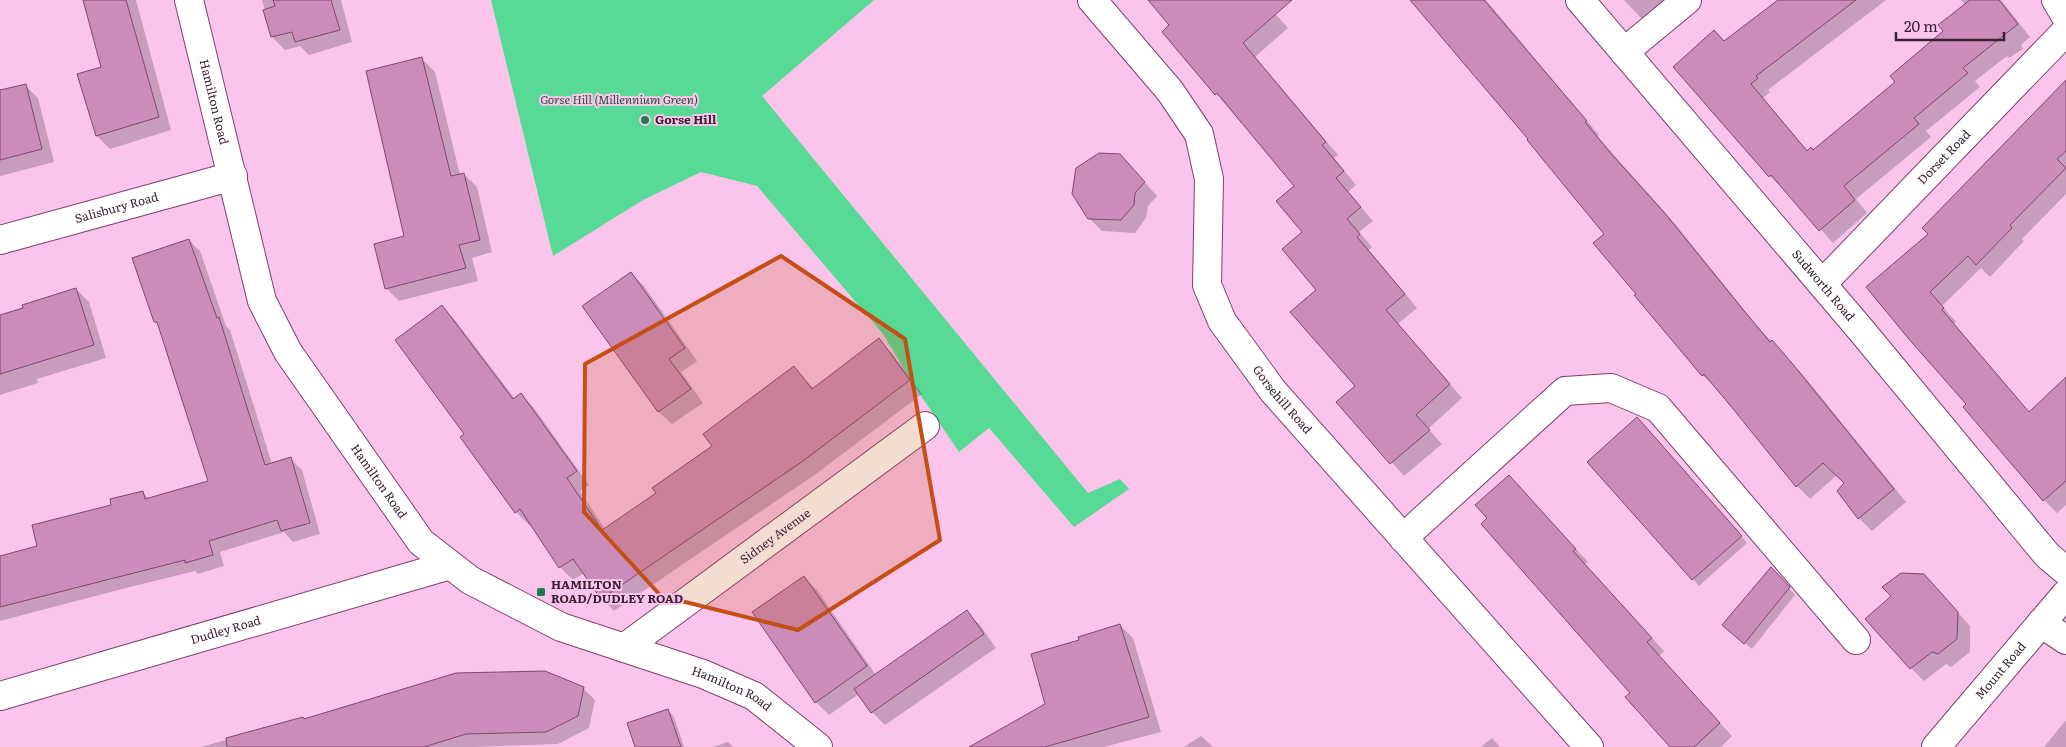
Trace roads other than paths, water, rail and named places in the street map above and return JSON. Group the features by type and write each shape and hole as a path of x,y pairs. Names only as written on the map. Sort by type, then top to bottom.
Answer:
{"street":[{"name":"Hamilton Road","path":"189,0 262,301 288,352 422,542 470,580 561,627 703,674 754,696 818,747"},
{"name":"Gorsehill Road","path":"1092,0 1170,91 1199,134 1209,179 1207,285 1222,321 1273,391 1589,747"},
{"name":"Sudworth Road","path":"1580,0 1822,284 2047,555 2066,571"},
{"path":"1624,52 1687,0"},
{"path":"2056,0 2066,17"},
{"name":"Dorset Road","path":"1822,284 2066,31"},
{"name":"Salisbury Road","path":"0,240 233,176"},
{"path":"1403,538 1564,392 1611,388 1658,408 1856,640"},
{"name":"Sidney Avenue","path":"624,648 924,426"},
{"name":"Dudley Road","path":"0,696 450,565"},
{"name":"Mount Road","path":"1936,747 2066,594"},
{"path":"2041,624 2066,640"}],"place":[{"name":"Gorse Hill","path":"645,120"},
{"name":"HAMILTON ROAD/DUDLEY ROAD","path":"541,592"}],"park label":[{"name":"Gorse Hill (Millennium Green)","path":"619,100"}]}
